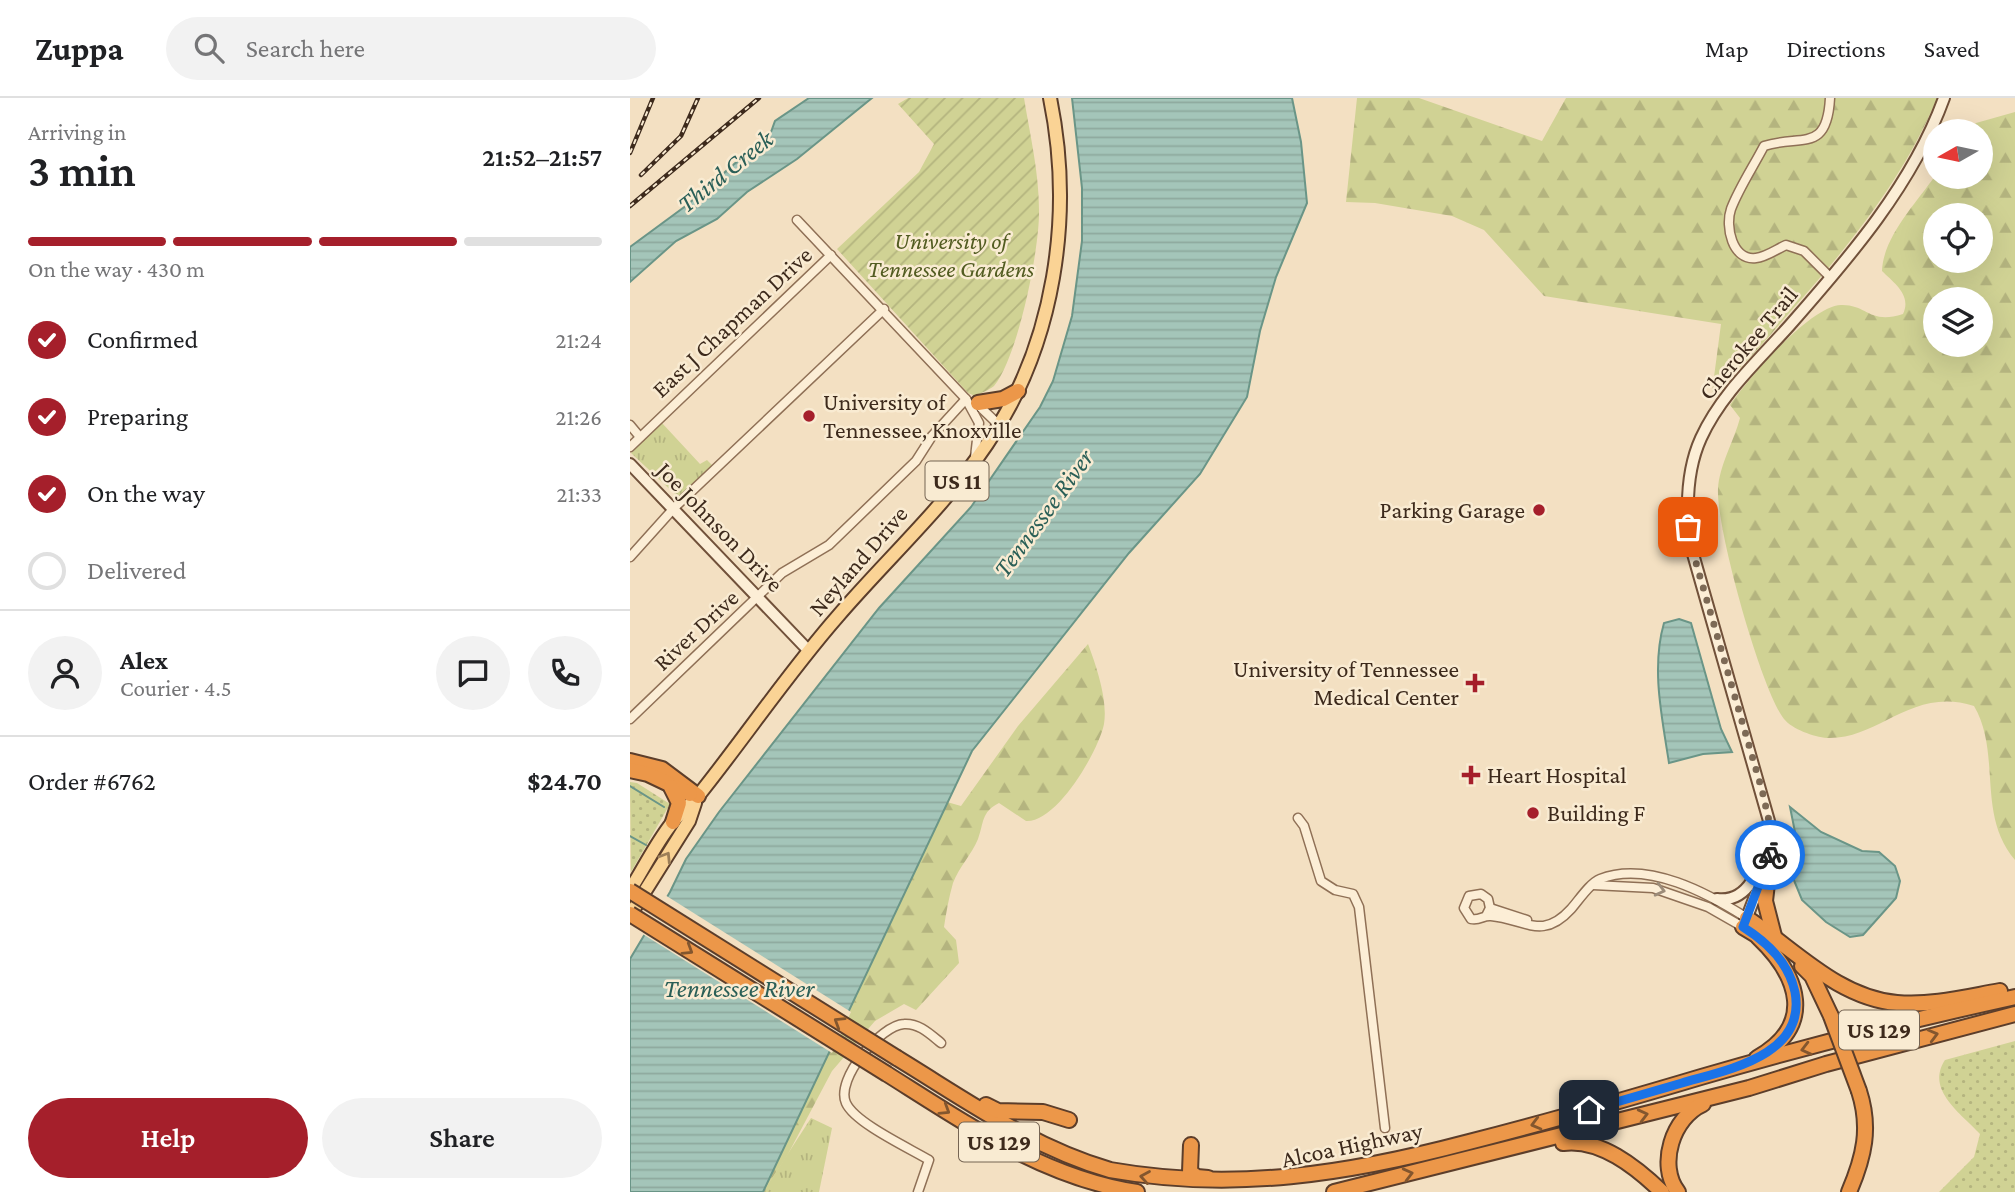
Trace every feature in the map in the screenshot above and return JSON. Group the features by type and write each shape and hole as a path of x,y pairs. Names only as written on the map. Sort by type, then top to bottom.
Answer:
{"highway":[{"path":"972,401 1003,399 1018,391"},
{"path":"630,761 662,769 698,796"},
{"path":"630,771 648,774 671,787 698,796"},
{"path":"671,787 678,803 673,822"},
{"path":"1769,857 1765,901 1775,937 1812,976 1854,1092 1865,1109 1864,1154 1849,1192"},
{"name":"Alcoa Highway","path":"630,890 1015,1132 1066,1155 1130,1174 1191,1184 1249,1186 1317,1180 2015,997"},
{"name":"US 129","path":"630,914 1015,1151 1088,1181 1138,1192"},
{"path":"1745,923 1775,937 1836,982 1896,1003 1937,1003 2015,988"},
{"path":"1744,1066 1783,1038 1794,1019 1796,996 1792,978 1782,962 1745,923"},
{"path":"1758,937 1773,945 1807,981 1827,1017"},
{"name":"Alcoa Highway","path":"1334,1192 1720,1096 2015,1014"},
{"path":"917,1070 929,1071 998,1111 1043,1112 1069,1120"},
{"path":"1838,1192 1856,1152 1854,1092"},
{"path":"1678,1192 1669,1166 1670,1146 1679,1123 1695,1107 1720,1096"},
{"path":"1434,1167 1535,1146 1580,1141 1615,1156 1662,1192"},
{"path":"1191,1145 1189,1172 1197,1177 1247,1179 1370,1167"}],"main road":[{"name":"Neyland Drive","path":"630,890 673,822 698,796 808,650 974,461 1018,391 1040,337 1047,310 1058,235 1059,174 1050,98"},
{"name":"Neyland Drive","path":"630,914 688,821 698,796"}],"street":[{"path":"1830,98 1825,128 1820,135 1808,141 1777,142 1764,146 1730,211 1729,236 1734,247 1748,257 1757,258 1786,245 1804,251 1831,278"},
{"name":"Cherokee Trail","path":"1745,923 1769,857 1769,821 1691,547 1689,490 1700,440 1712,417 1737,383 1831,278 1903,179 1944,98"},
{"path":"797,220 972,401 999,425"},
{"name":"East J Chapman Drive","path":"630,447 831,255"},
{"path":"630,557 674,508 884,309"},
{"path":"972,401 979,423 974,461"},
{"name":"River Drive","path":"630,719 790,567 827,548 916,461 932,436 972,401"},
{"path":"630,425 640,437"},
{"name":"Joe Johnson Drive","path":"630,464 808,650"},
{"path":"1298,818 1304,827 1321,881 1335,890 1353,894 1359,908 1385,1128"},
{"path":"1717,899 1735,898 1749,887 1764,850 1769,821"},
{"path":"1488,912 1534,922 1554,922 1568,912 1597,880 1616,875 1663,878 1717,899 1745,923"},
{"path":"1593,885 1622,884 1672,893 1745,923"},
{"path":"918,1192 929,1160 855,1115 846,1102 844,1086 851,1069 886,1030 896,1025 916,1025 941,1043"}],"green space":[{"name":"University of Tennessee Gardens","path":"908,98 1024,98 1039,196 1032,275 1019,328 1003,372 994,386 975,396 968,393 837,249 919,172 934,144 898,104"},
{"path":"1357,98 1419,98 1542,141 1566,98 1937,98 1927,119 1923,119 1923,128 1908,157 1853,237 1762,344 1712,392 1721,324 1544,296 1484,230 1452,216 1375,203 1346,202"},
{"path":"2015,112 2015,860 2003,842 1996,823 1987,744 1974,706 1952,702 1932,703 1914,708 1863,731 1827,738 1804,732 1784,719 1774,702 1752,643 1732,571 1719,509 1721,471 1740,418 1730,405 1781,346 1813,317 1841,305 1875,316 1892,317 1903,314 1903,295 1882,271 1888,245 1902,220 1925,189 1993,189 1993,119 1990,119"},
{"path":"662,423 700,464 707,460 713,466 678,497 631,453"},
{"path":"1088,644 1101,683 1105,715 1100,736 1085,767 1063,798 1038,818 1026,821 999,803 989,810 975,845 953,883 948,905 944,927 956,940 959,963 916,1010 904,1004 875,1021 832,1071 787,1156 763,1192 947,802 961,806 1018,726"},
{"path":"630,782 637,783 670,804 631,872"},
{"path":"2015,1041 2015,1192 1939,1192 1974,1157 1980,1134 1948,1101 1943,1091 1940,1071 1945,1060"},
{"path":"811,1118 832,1128 819,1192 763,1192"}],"water":[{"name":"Third Creek","path":"809,98 872,98 797,159 747,192 717,219 676,241 630,282 630,247 687,205 771,132 775,121"},
{"name":"Tennessee River","path":"1072,98 1292,98 1301,142 1307,203 1276,277 1260,331 1247,397 1200,474 1129,553 972,751 763,1192 630,1192 630,959 670,892 686,859 719,812 879,608 971,507 1040,407 1053,381 1072,316 1082,241 1082,188"},
{"path":"1679,619 1691,623 1721,729 1732,752 1703,754 1669,763 1659,693 1658,657 1664,623"},
{"path":"1790,807 1821,832 1862,851 1879,852 1895,866 1900,881 1896,898 1863,935 1850,937 1826,922 1802,900 1791,873 1795,832"}],"pier":[{"path":"665,895 851,1012 832,1053 641,933"}],"waterway":[{"path":"630,786 664,807"},
{"path":"630,836 646,845"}],"railway":[{"path":"630,153 653,98"},
{"path":"641,175 681,136 698,98"},
{"path":"630,206 759,98"}],"way so far":[{"path":"1688,527 1692,549 1762,790 1769,821 1770,855"}],"place":[{"name":"University of Tennessee, Knoxville","path":"809,416"},
{"name":"Parking Garage","path":"1539,510"},
{"name":"University of Tennessee Medical Center","path":"1475,683"},
{"name":"Heart Hospital","path":"1471,775"},
{"name":"Building F","path":"1533,813"}],"route":[{"path":"1589,1110 1744,1066 1765,1054 1783,1038 1794,1019 1796,996 1792,978 1771,949 1743,927 1770,855"}]}
